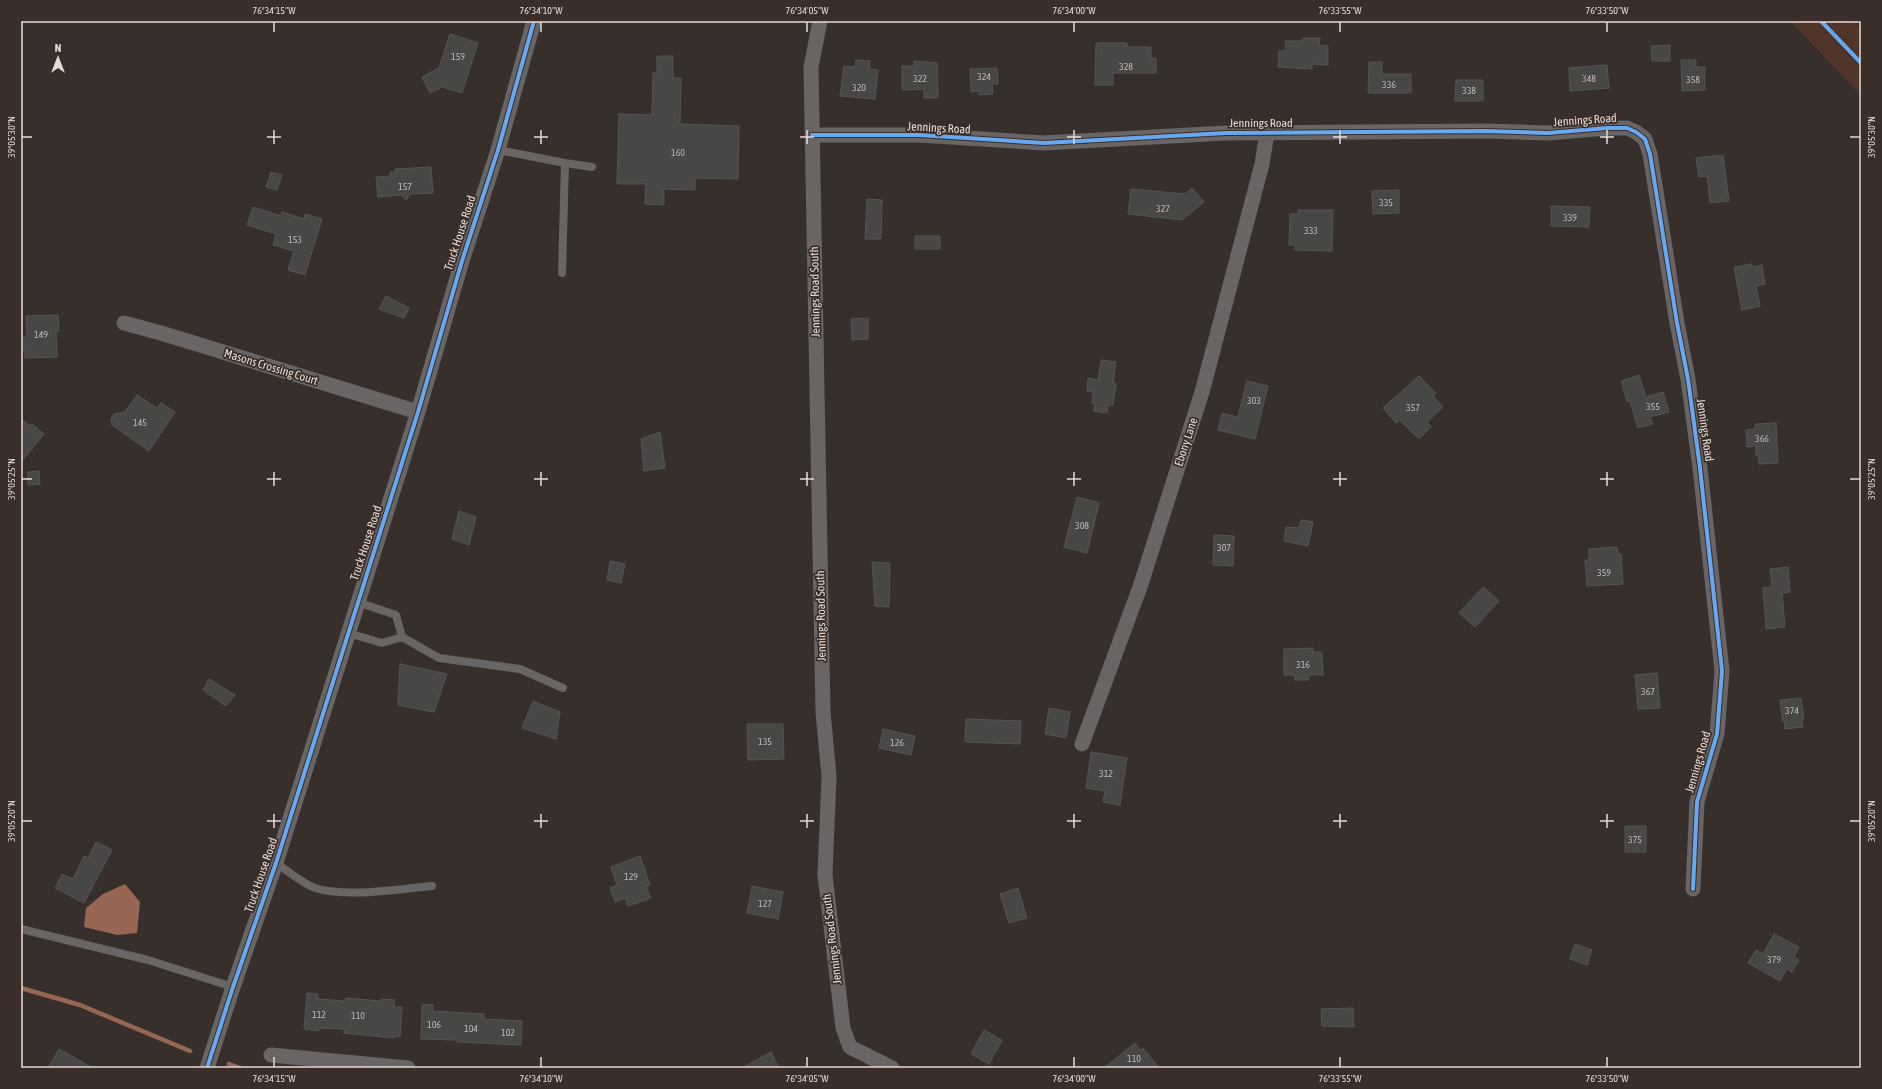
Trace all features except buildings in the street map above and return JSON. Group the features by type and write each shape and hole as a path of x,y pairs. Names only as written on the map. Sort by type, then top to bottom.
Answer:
{"street":[{"name":"Truck House Road","path":"207,1068 276,863 418,412 462,261 498,150 534,21"},
{"path":"812,135 811,67 820,21"},
{"name":"Jennings Road","path":"812,135 919,135 1044,143 1226,133 1486,131 1548,133 1608,128 1627,128 1645,139 1650,154 1676,316 1688,379 1702,482 1722,671 1717,734 1697,802 1693,889"},
{"name":"Ebony Lane","path":"1082,744 1140,587 1202,392 1262,164 1267,133"},
{"name":"Jennings Road South","path":"812,135 823,704 828,776 825,875 826,892 843,1028 850,1047 892,1068"},
{"name":"Masons Crossing Court","path":"124,323 418,412"},
{"path":"271,1055 408,1068"}],"lane":[{"path":"498,150 592,167"},
{"path":"562,273 565,163"},
{"path":"357,602 396,615 402,637 439,658 520,669 563,688"},
{"path":"348,633 382,643 402,637"},
{"path":"276,863 314,888 333,892 389,890 432,886"},
{"path":"21,929 148,960 233,987"}],"shaded area":[{"path":"1790,21 1853,21 1861,29 1861,95"},
{"path":"125,884 140,902 137,933 117,935 84,927 86,908 103,894"}],"waterway":[{"path":"21,988 80,1005 190,1051"},
{"path":"229,1064 240,1068"}],"cycle path":[{"path":"207,1068 276,863 418,412 462,261 498,150 534,21"},
{"path":"1821,21 1861,63"},
{"path":"812,135 919,135 1044,143 1226,133 1486,131 1548,133 1607,128 1627,128 1636,132 1645,139 1650,154 1677,323 1688,379 1700,468 1722,671 1717,734 1697,802 1693,889"}]}
